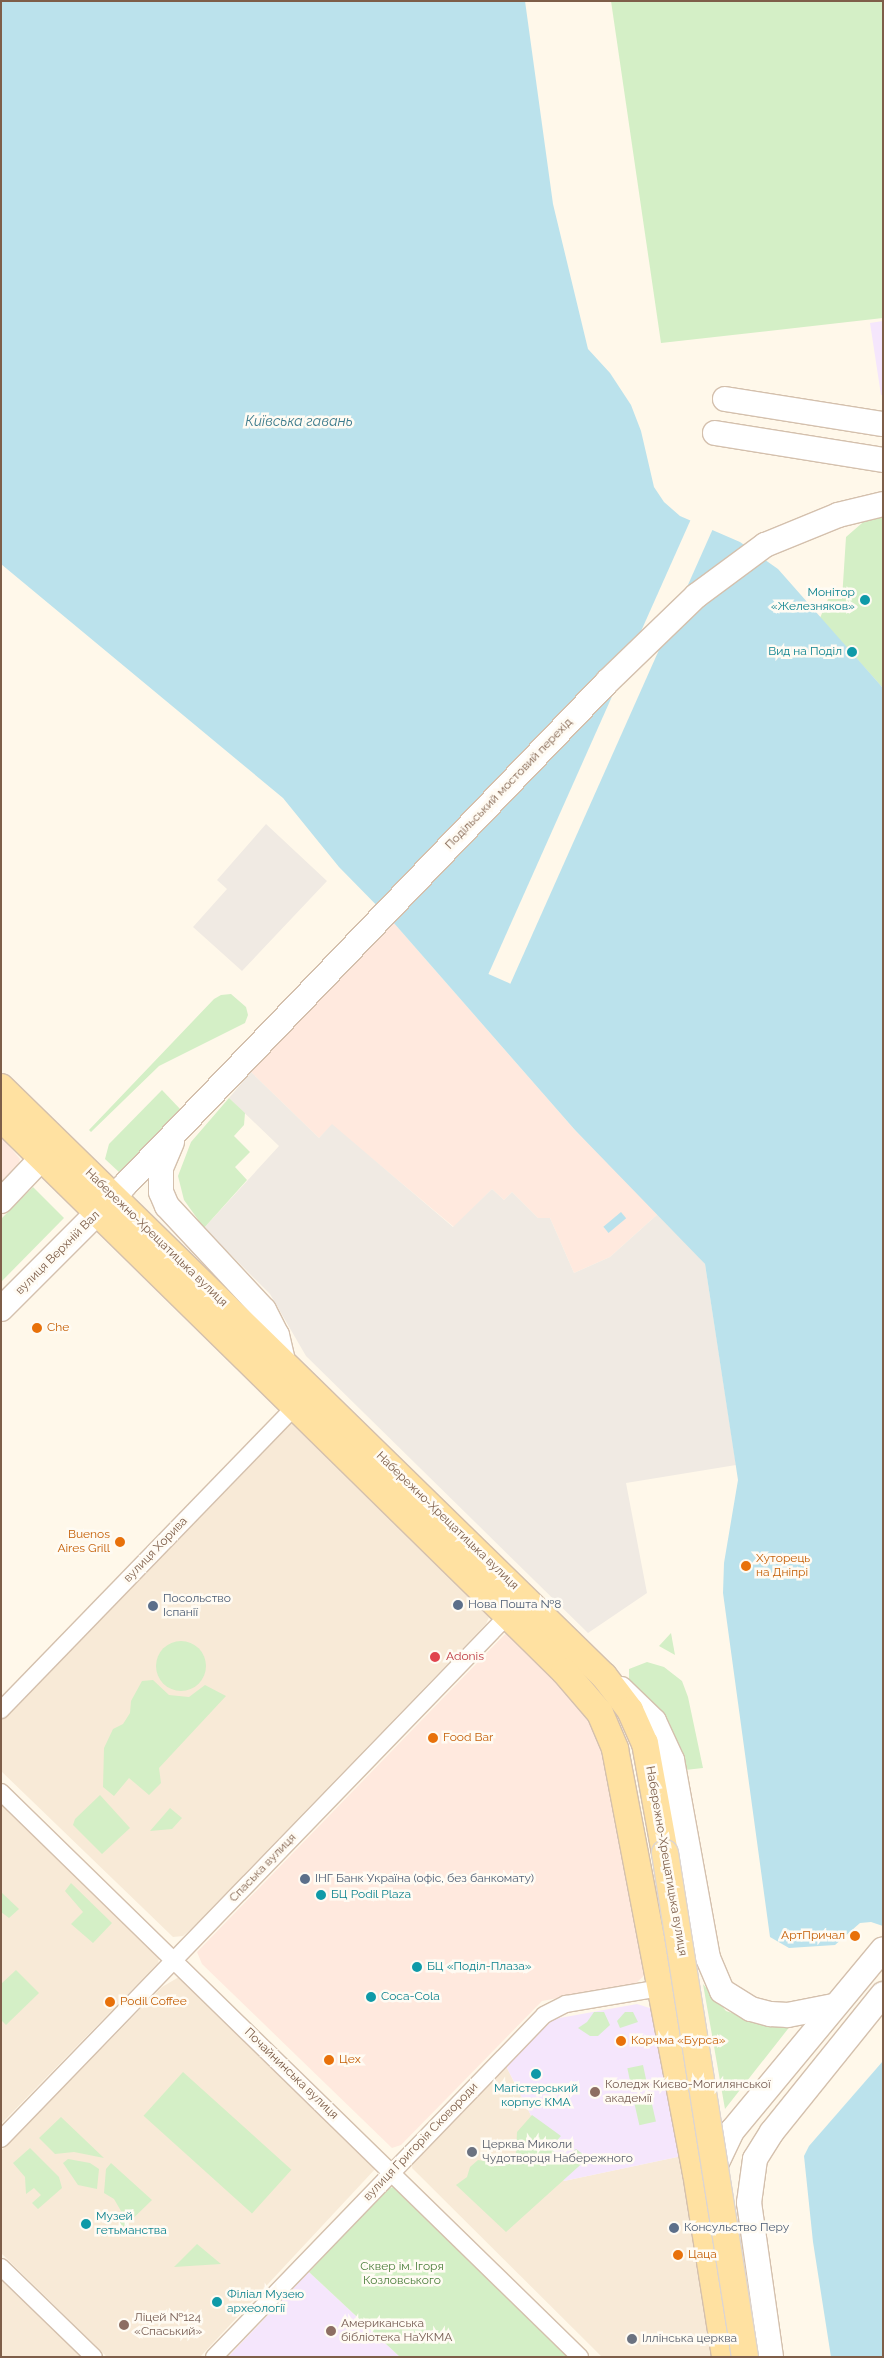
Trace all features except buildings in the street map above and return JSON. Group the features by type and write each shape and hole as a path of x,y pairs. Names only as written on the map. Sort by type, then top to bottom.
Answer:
{"main road":[{"path":"725,399 883,424"},
{"path":"715,433 883,460"},
{"name":"Подільський мостовий перехід","path":"106,1205 607,682 696,596 765,545 838,515 883,504"},
{"name":"Набережно-Хрещатицька вулиця","path":"1,1086 50,1150 303,1398 507,1616 585,1693 608,1727 615,1749 661,1988 703,2217 725,2357"},
{"name":"Набережно-Хрещатицька вулиця","path":"1,1118 50,1150"},
{"path":"180,1128 161,1168 161,1192 166,1206 264,1310 277,1335 283,1362"},
{"path":"1,1201 50,1150"},
{"name":"Набережно-Хрещатицька вулиця","path":"106,1205 283,1362 303,1398 525,1597 604,1676 630,1710 644,1743 666,1853 745,2357"},
{"name":"вулиця Верхній Вал","path":"1,1309 106,1205"},
{"path":"604,1676 639,1703 654,1721 672,1760 708,1958 722,1991 751,2009 770,2014 788,2015 836,2004"},
{"path":"703,2217 714,2167 732,2131 883,1949"},
{"path":"771,2357 749,2204 755,2159 772,2132 860,2020 883,1994"}],"street":[{"name":"вулиця Хорива","path":"1,1710 303,1398"},
{"name":"Спаська вулиця","path":"1,2138 525,1597"},
{"name":"Почайнинська вулиця","path":"1,1792 580,2357"},
{"name":"вулиця Григорія Сковороди","path":"214,2357 544,2015 566,2004 661,1988"},
{"path":"1,2266 94,2357"}],"shaded area":[{"path":"883,321 883,395 881,395 870,323"},
{"path":"266,824 327,881 242,971 193,927 227,889 217,880"},
{"path":"393,922 575,1130 659,1213 610,1257 574,1273 550,1218 538,1218 512,1192 504,1200 492,1189 454,1227 332,1125 319,1138 251,1072"},
{"path":"251,1072 319,1138 332,1124 453,1227 492,1189 504,1200 512,1192 538,1218 550,1218 574,1273 610,1257 659,1213 705,1264 736,1465 626,1483 647,1593 588,1633 306,1356 270,1294 204,1228 279,1146 229,1098"},
{"path":"1,1136 20,1159 17,1170 1,1187"},
{"path":"296,1422 490,1615 486,1624 191,1929 183,1936 173,1937 1,1771 1,1720 274,1437 290,1423"},
{"path":"508,1631 511,1631 598,1726 647,1973 635,1984 542,2001 401,2145 392,2148 202,1964 197,1952"},
{"path":"1,1796 160,1955 158,1963 1,2124"},
{"path":"179,1977 377,2167 200,2357 107,2357 1,2253 1,2151 162,1987"},
{"name":"Коледж Києво-Могилянської академії","path":"637,2004 653,2009 682,2156 564,2181 505,2064 554,2019"},
{"path":"505,2064 564,2181 682,2156 713,2357 602,2357 412,2168 413,2159"},
{"path":"309,2272 400,2357 228,2357"},
{"path":"1,2275 84,2357 1,2357"}],"green space":[{"path":"611,1 883,1 883,318 661,343"},
{"path":"883,516 883,688 820,618 828,599 842,599 846,537 869,517"},
{"path":"231,994 246,1007 248,1015 245,1023 159,1066 91,1132 89,1130 214,999 221,995"},
{"path":"162,1090 182,1111 120,1173 105,1159 109,1144"},
{"path":"229,1098 245,1113 244,1125 234,1136 250,1152 235,1167 247,1180 204,1228 184,1200 178,1176 191,1142"},
{"path":"33,1187 64,1218 1,1282 1,1219"},
{"path":"671,1633 675,1655 659,1646"},
{"path":"176,1641 186,1641 199,1648 206,1661 206,1671 199,1684 186,1691 176,1691 167,1687 160,1680 156,1671 156,1661 160,1652 167,1645"},
{"path":"647,1662 664,1667 682,1681 688,1697 703,1768 685,1770 669,1722 654,1703 629,1680 629,1669"},
{"path":"153,1680 169,1695 189,1697 205,1685 226,1696 159,1768 161,1783 149,1795 129,1778 114,1796 103,1787 104,1748 113,1729 123,1724 130,1713 131,1701 142,1681"},
{"path":"100,1795 130,1828 102,1854 73,1825 75,1819"},
{"path":"170,1808 182,1818 172,1829 150,1831"},
{"path":"71,1883 112,1923 93,1943 71,1924 83,1912 65,1891"},
{"path":"1,1892 19,1909 9,1918 1,1912"},
{"path":"16,1970 39,1993 6,2025 1,2020 1,1984"},
{"path":"703,1984 726,2011 769,2025 791,2025 725,2109"},
{"path":"594,2012 604,2012 610,2025 598,2036 590,2036 578,2028 587,2022"},
{"path":"625,2012 633,2012 638,2022 620,2028 617,2021"},
{"path":"643,2065 647,2084 631,2087 627,2068"},
{"path":"183,2072 291,2170 252,2214 144,2116"},
{"path":"651,2100 656,2121 639,2125 634,2104"},
{"path":"532,2115 561,2136 550,2148 564,2160 576,2149 588,2158 506,2232 456,2185 467,2177 470,2167 478,2160 504,2164 516,2153 517,2132"},
{"path":"61,2117 104,2158 74,2152 55,2154 39,2138"},
{"path":"30,2148 59,2177 62,2188 38,2209 32,2203 41,2195 34,2188 26,2194 25,2177 13,2163"},
{"path":"68,2159 90,2163 99,2169 97,2189 78,2185 63,2163"},
{"path":"111,2163 152,2200 119,2232 121,2211 114,2199 104,2193 106,2169"},
{"name":"Сквер ім. Ігоря Козловського","path":"395,2186 576,2357 400,2357 309,2272 386,2190"},
{"path":"197,2244 221,2264 174,2267"}],"water":[{"name":"Київська гавань","path":"1,1 525,1 553,204 588,349 610,373 631,405 641,431 654,487 664,502 680,516 740,542 778,569 883,688 883,1926 871,1922 860,1923 835,1945 789,1948 770,1937 723,1593 724,1563 738,1480 705,1264 575,1130 393,922 339,867 283,798 1,564"},
{"path":"621,1212 626,1218 609,1233 603,1227"},
{"path":"883,2061 883,2357 831,2357 813,2242 804,2156 809,2146"}],"pier":[{"path":"691,519 713,529 510,984 488,974"}],"place":[{"name":"Монітор «Железняков»","path":"865,600"},
{"name":"Вид на Поділ","path":"852,652"},
{"name":"Che","path":"37,1328"},
{"name":"Buenos Aires Grill","path":"120,1542"},
{"name":"Хуторець на Дніпрі","path":"746,1566"},
{"name":"Нова Пошта №8","path":"458,1605"},
{"name":"Посольство Іспанії","path":"153,1606"},
{"name":"Adonis","path":"435,1657"},
{"name":"Food Bar","path":"433,1738"},
{"name":"ІНГ Банк Україна (офіс, без банкомату)","path":"305,1879"},
{"name":"БЦ Podil Plaza","path":"321,1895"},
{"name":"АртПричал","path":"855,1936"},
{"name":"БЦ «Поділ-Плаза»","path":"417,1967"},
{"name":"Coca-Cola","path":"371,1997"},
{"name":"Podil Coffee","path":"110,2002"},
{"name":"Корчма «Бурса»","path":"621,2041"},
{"name":"Цех","path":"329,2060"},
{"name":"Магістерський корпус КМА","path":"536,2074"},
{"name":"Коледж Києво-Могилянської академії","path":"595,2092"},
{"name":"Церква Миколи Чудотворця Набережного","path":"472,2152"},
{"name":"Музей гетьманства","path":"86,2224"},
{"name":"Консульство Перу","path":"674,2228"},
{"name":"Цаца","path":"678,2255"},
{"name":"Філіал Музею археології","path":"217,2302"},
{"name":"Ліцей №124 «Спаський»","path":"124,2325"},
{"name":"Американська бібліотека НаУКМА","path":"331,2331"},
{"name":"Іллінська церква","path":"632,2339"}]}
